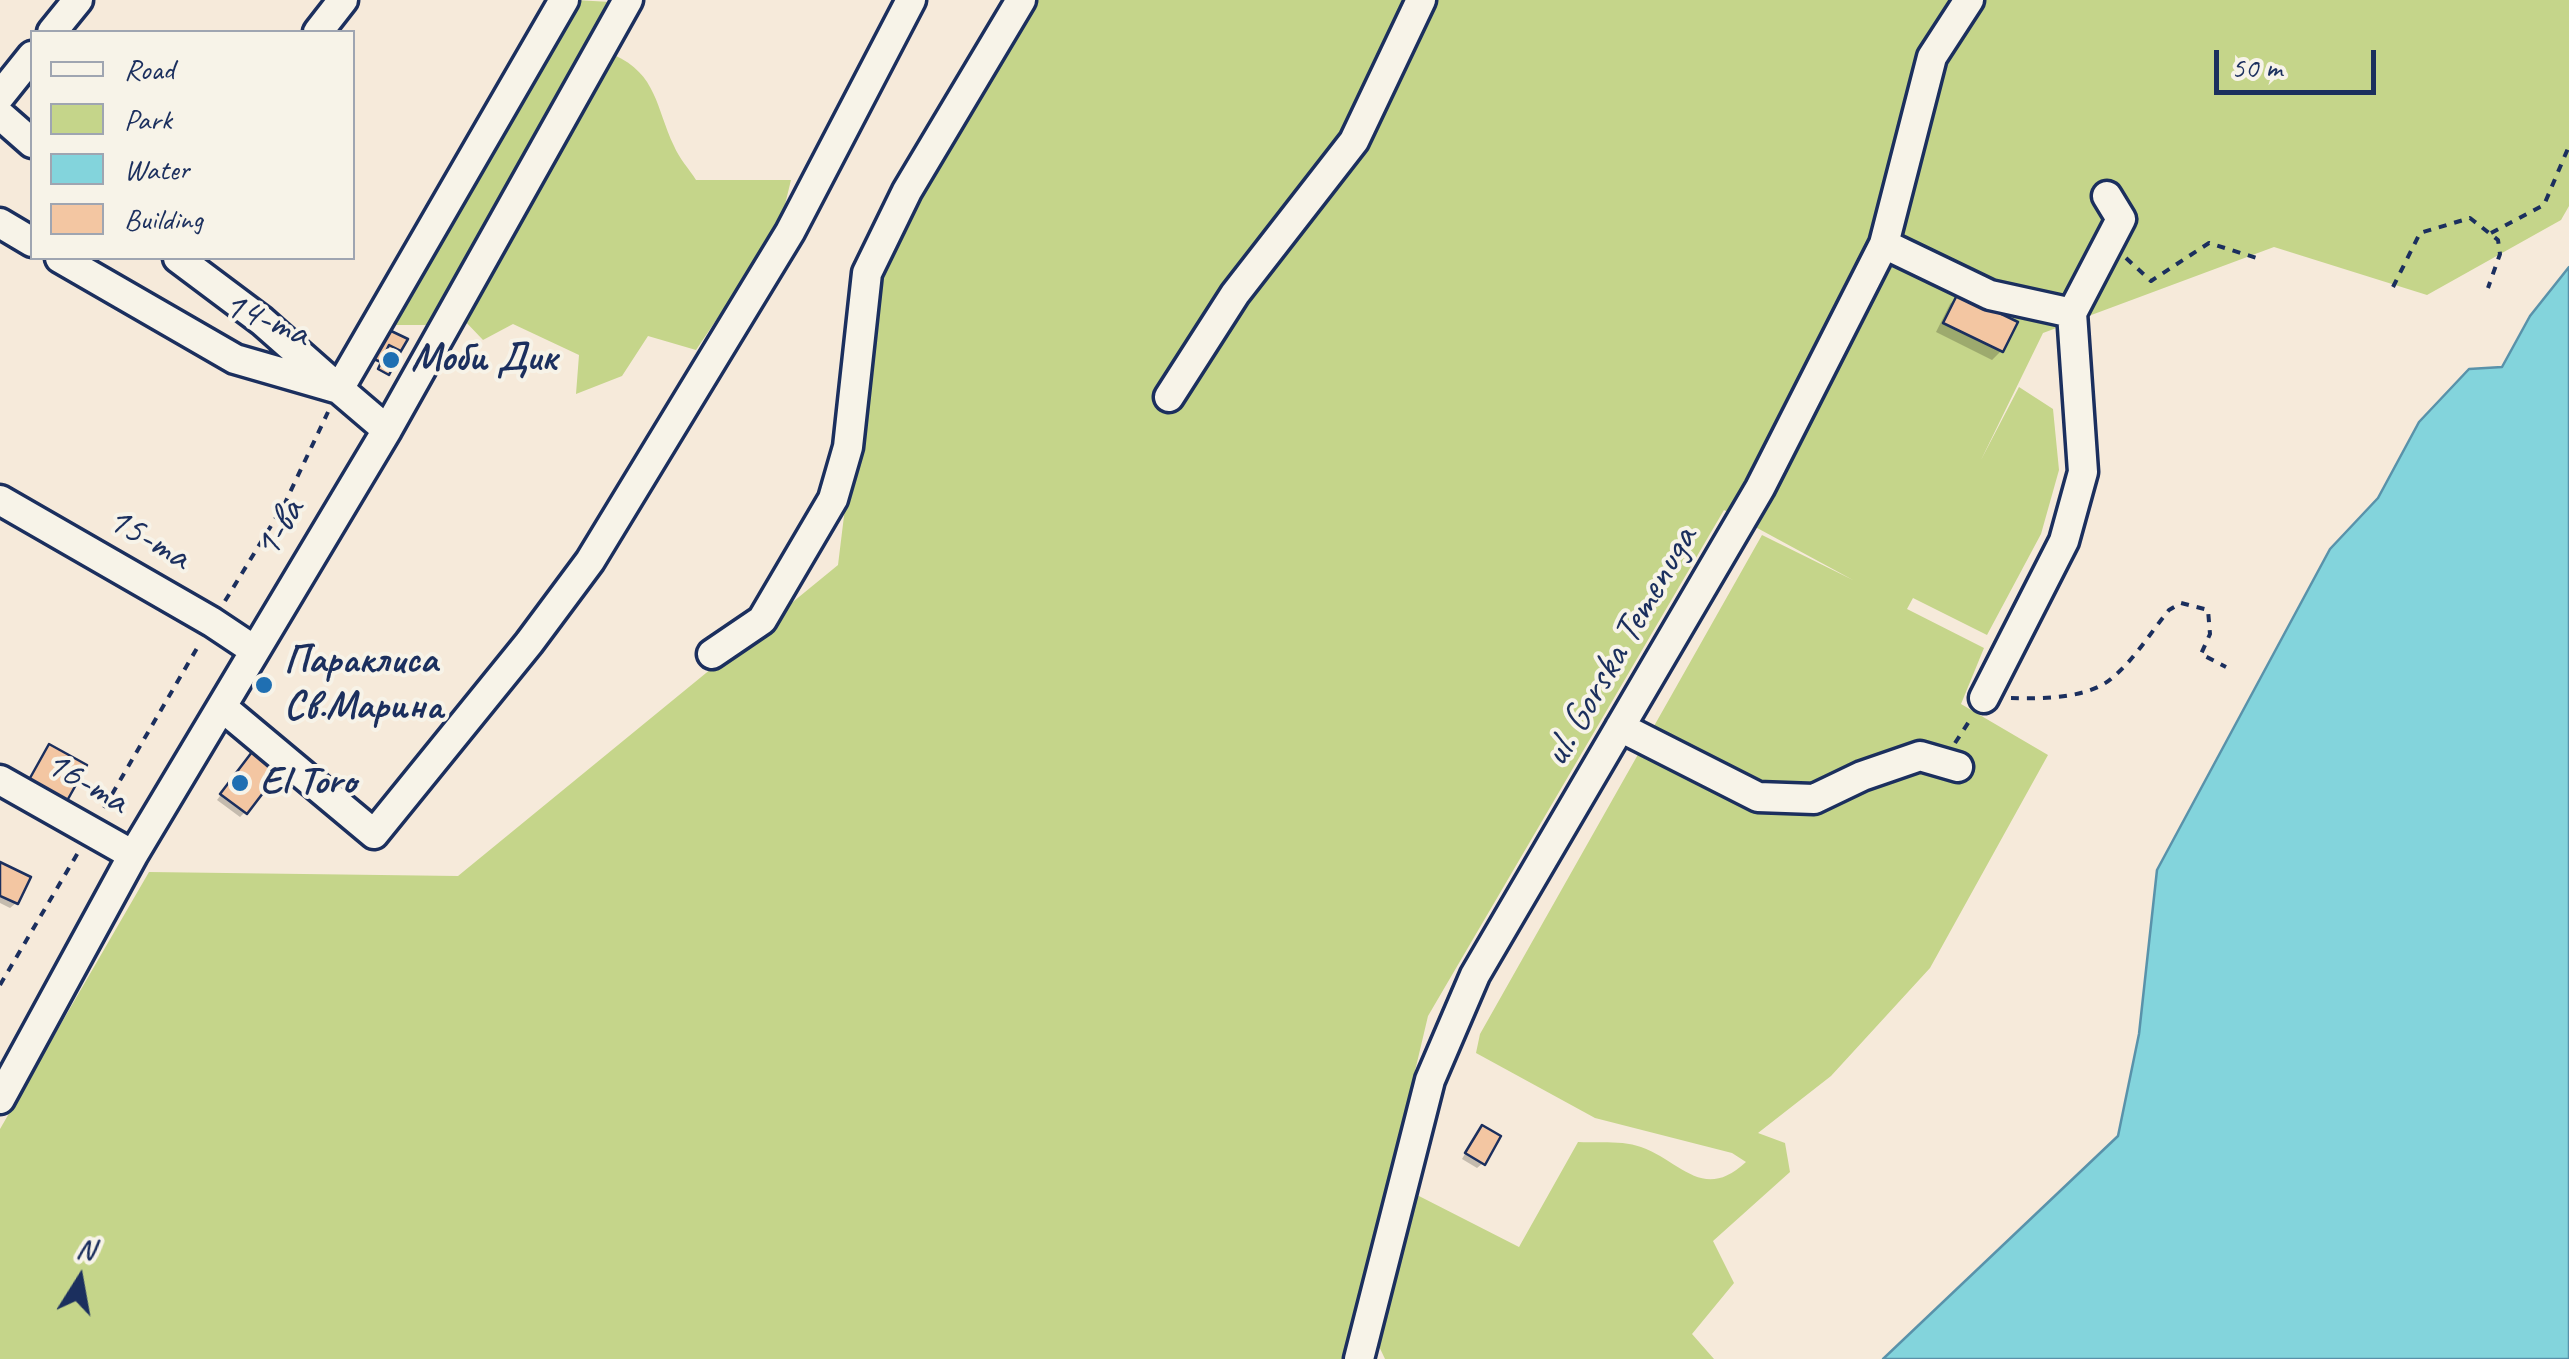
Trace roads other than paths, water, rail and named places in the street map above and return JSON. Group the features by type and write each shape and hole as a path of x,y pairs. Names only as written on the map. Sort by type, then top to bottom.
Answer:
{"street":[{"path":"54,30 78,0"},
{"path":"320,30 343,0"},
{"path":"181,260 262,320 339,389 564,0"},
{"name":"1-ва","path":"3,1085 133,856 387,430 628,0"},
{"path":"222,707 374,834 529,643 590,561 790,232 911,0"},
{"path":"712,654 762,620 833,498 848,447 867,273 907,191 1021,0"},
{"path":"1169,397 1235,294 1354,140 1421,0"},
{"name":"ul. Gorska Temenuga","path":"1365,1354 1430,1080 1475,975 1760,488 1884,244 1932,57 1969,0"},
{"path":"0,96 30,58"},
{"path":"0,115 30,141"},
{"path":"1984,698 2064,541 2083,472 2072,314 2121,220 2106,196"},
{"path":"0,223 30,241"},
{"path":"1884,244 1990,295 2072,314"},
{"name":"14-та","path":"64,260 235,358 339,389 387,430"},
{"path":"235,358 242,341 262,320"},
{"name":"15-та","path":"0,500 254,650"},
{"path":"1620,727 1758,797 1814,800 1862,776 1920,756 1950,765"},
{"name":"16-та","path":"0,780 133,856"}],"water":[{"path":"2569,267 2569,1359 1883,1359 2118,1136 2139,1034 2157,870 2330,549 2378,498 2419,422 2469,369 2502,367 2530,316"}],"place":[{"name":"Моби Дик","path":"391,360"},
{"name":"Параклиса Св.Марина","path":"264,685"},
{"name":"El Toro","path":"240,783"}]}
